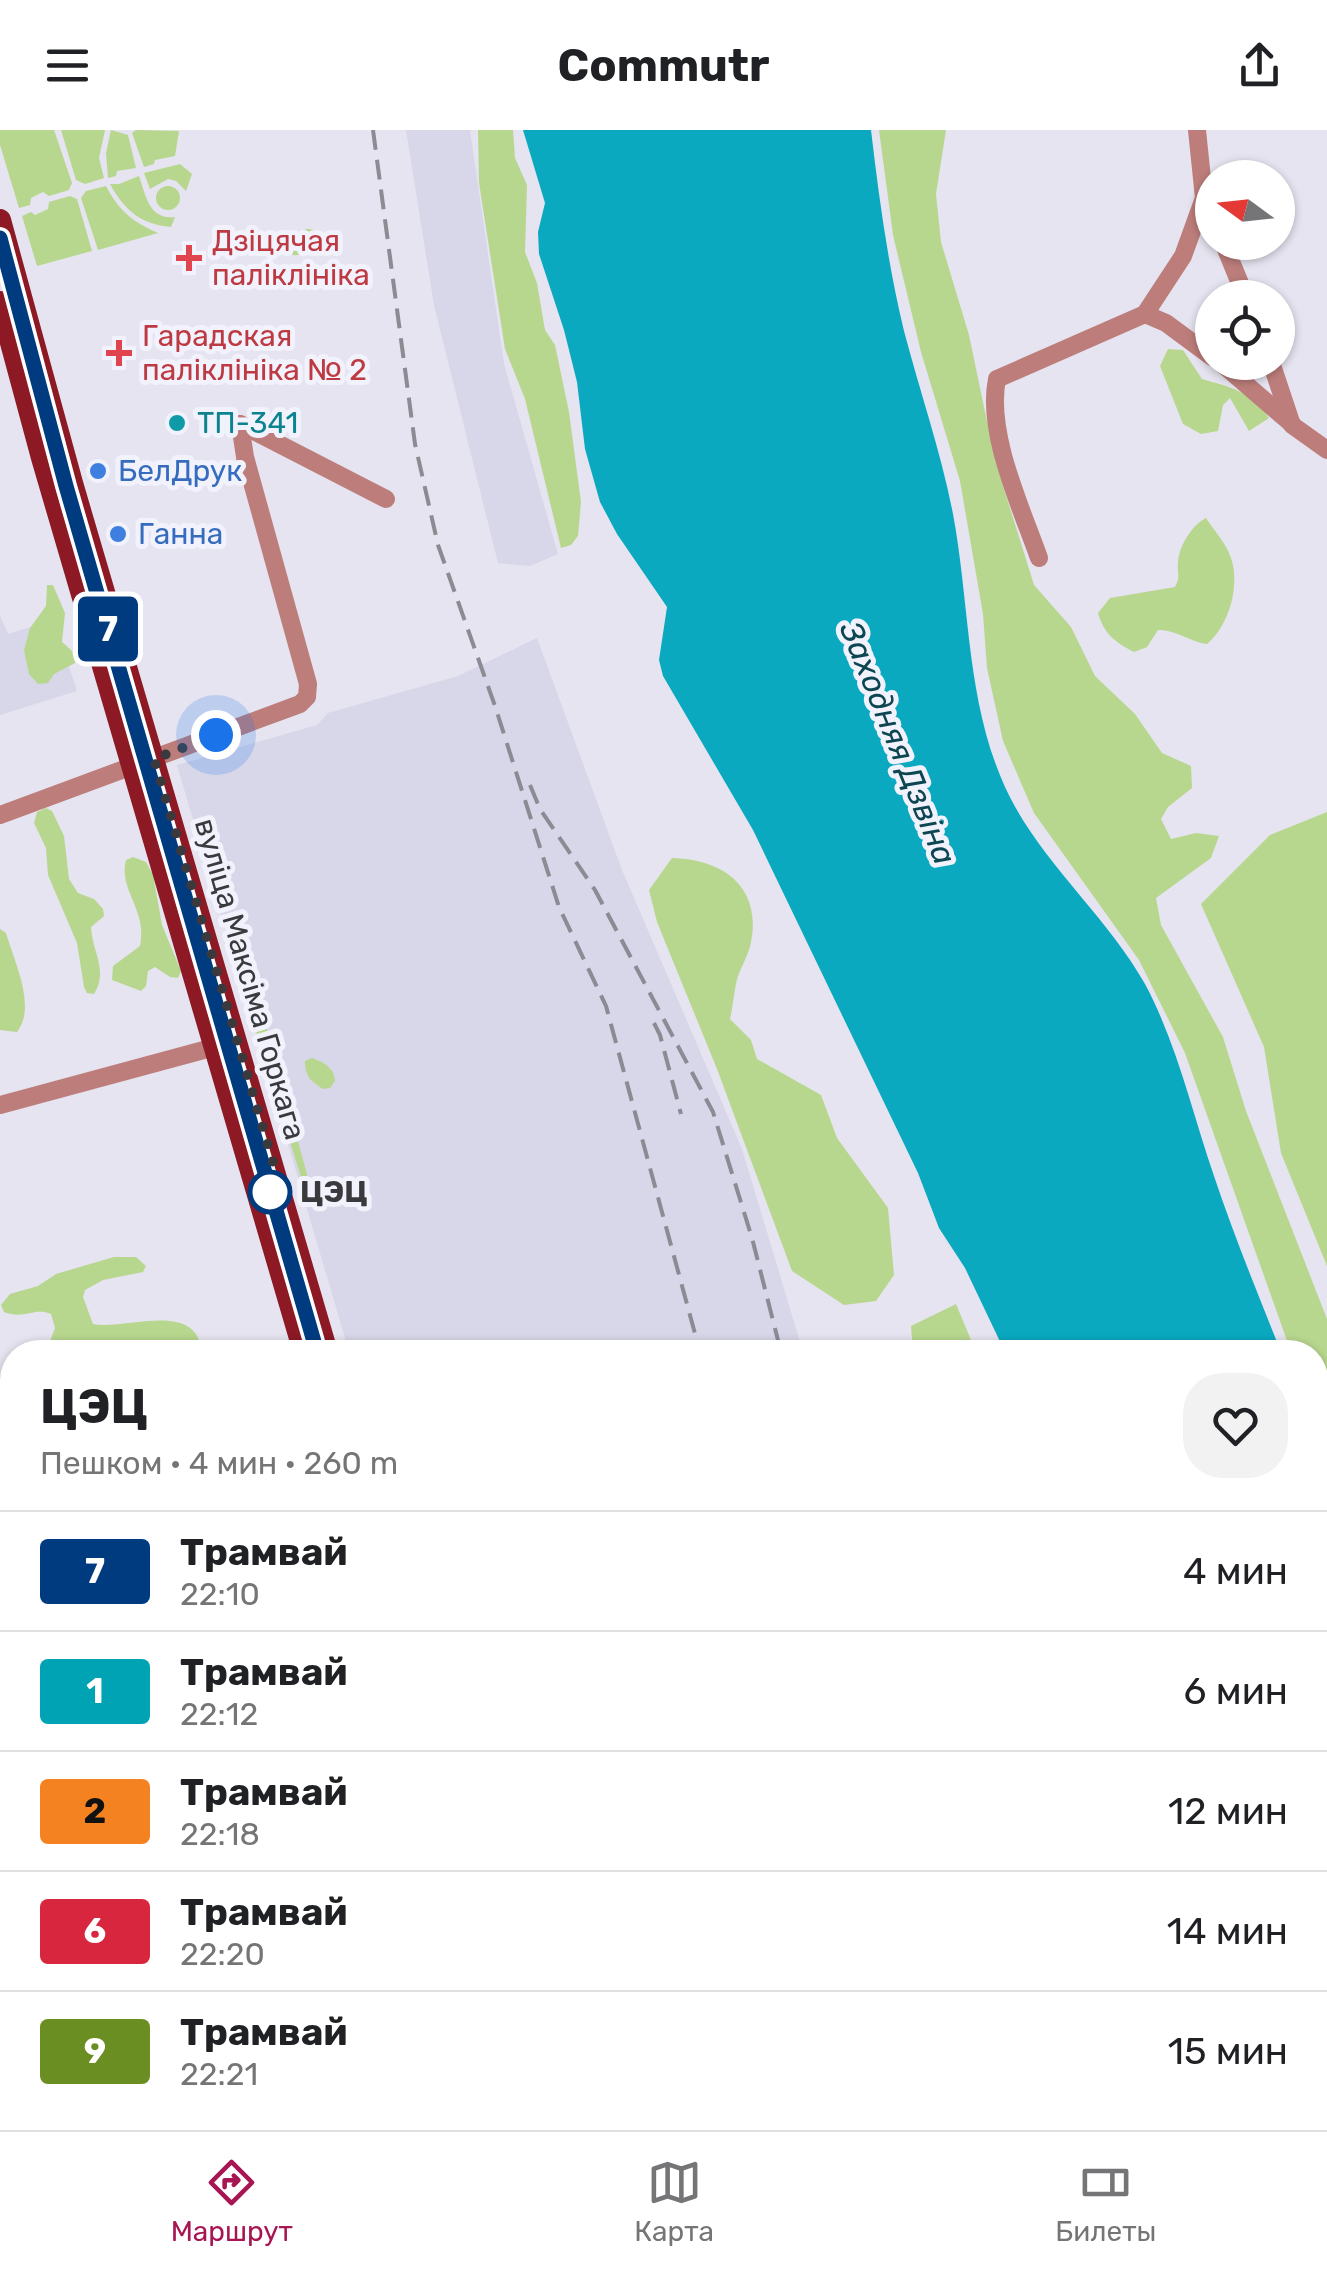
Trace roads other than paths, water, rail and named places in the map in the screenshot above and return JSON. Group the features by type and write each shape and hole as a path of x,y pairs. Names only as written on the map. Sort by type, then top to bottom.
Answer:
{"main road":[{"name":"вуліца Максіма Горкага","path":"0,220 10,287 72,484 144,763 226,1044 259,1200 300,1340"},
{"name":"вуліца Максіма Горкага","path":"0,302 42,458 144,763"},
{"name":"вуліца Максіма Горкага","path":"226,1044 282,1193 324,1340"}],"street":[{"path":"1197,130 1200,160"},
{"path":"1040,558 996,426 994,395 998,379 1145,314 1182,256 1195,222"},
{"path":"1145,314 1166,323 1195,344"},
{"path":"1241,380 1327,450"},
{"path":"1278,380 1292,425"},
{"path":"0,815 300,704 307,697 308,684 245,457 240,424 386,499"},
{"path":"0,1106 226,1044"},
{"path":"259,1200 282,1193"}],"water":[{"name":"Заходняя Дзвіна","path":"523,130 871,130 898,306 953,514 976,687 992,754 1019,814 1145,984 1175,1054 1230,1221 1276,1340 999,1340 965,1268 939,1228 918,1173 753,830 663,676 659,660 667,607 600,502 585,449 577,382 539,254 538,232 545,203"}],"tram line":[{"path":"0,238 66,485 313,1340"},
{"name":"7","path":"0,238 66,486 314,1340"}],"railway":[{"path":"373,130 415,444 438,545 495,706 559,907 606,1006 697,1340"},
{"path":"530,785 540,809 595,890 713,1112 778,1340"},
{"path":"654,1023 681,1114"}],"place":[{"name":"Дзіцячая паліклініка","path":"189,258"},
{"name":"Гарадская паліклініка № 2","path":"119,353"},
{"name":"ТП-341","path":"177,423"},
{"name":"БелДрук","path":"98,471"},
{"name":"Ганна","path":"118,534"},
{"name":"ЦЭЦ","path":"270,1192"}]}
